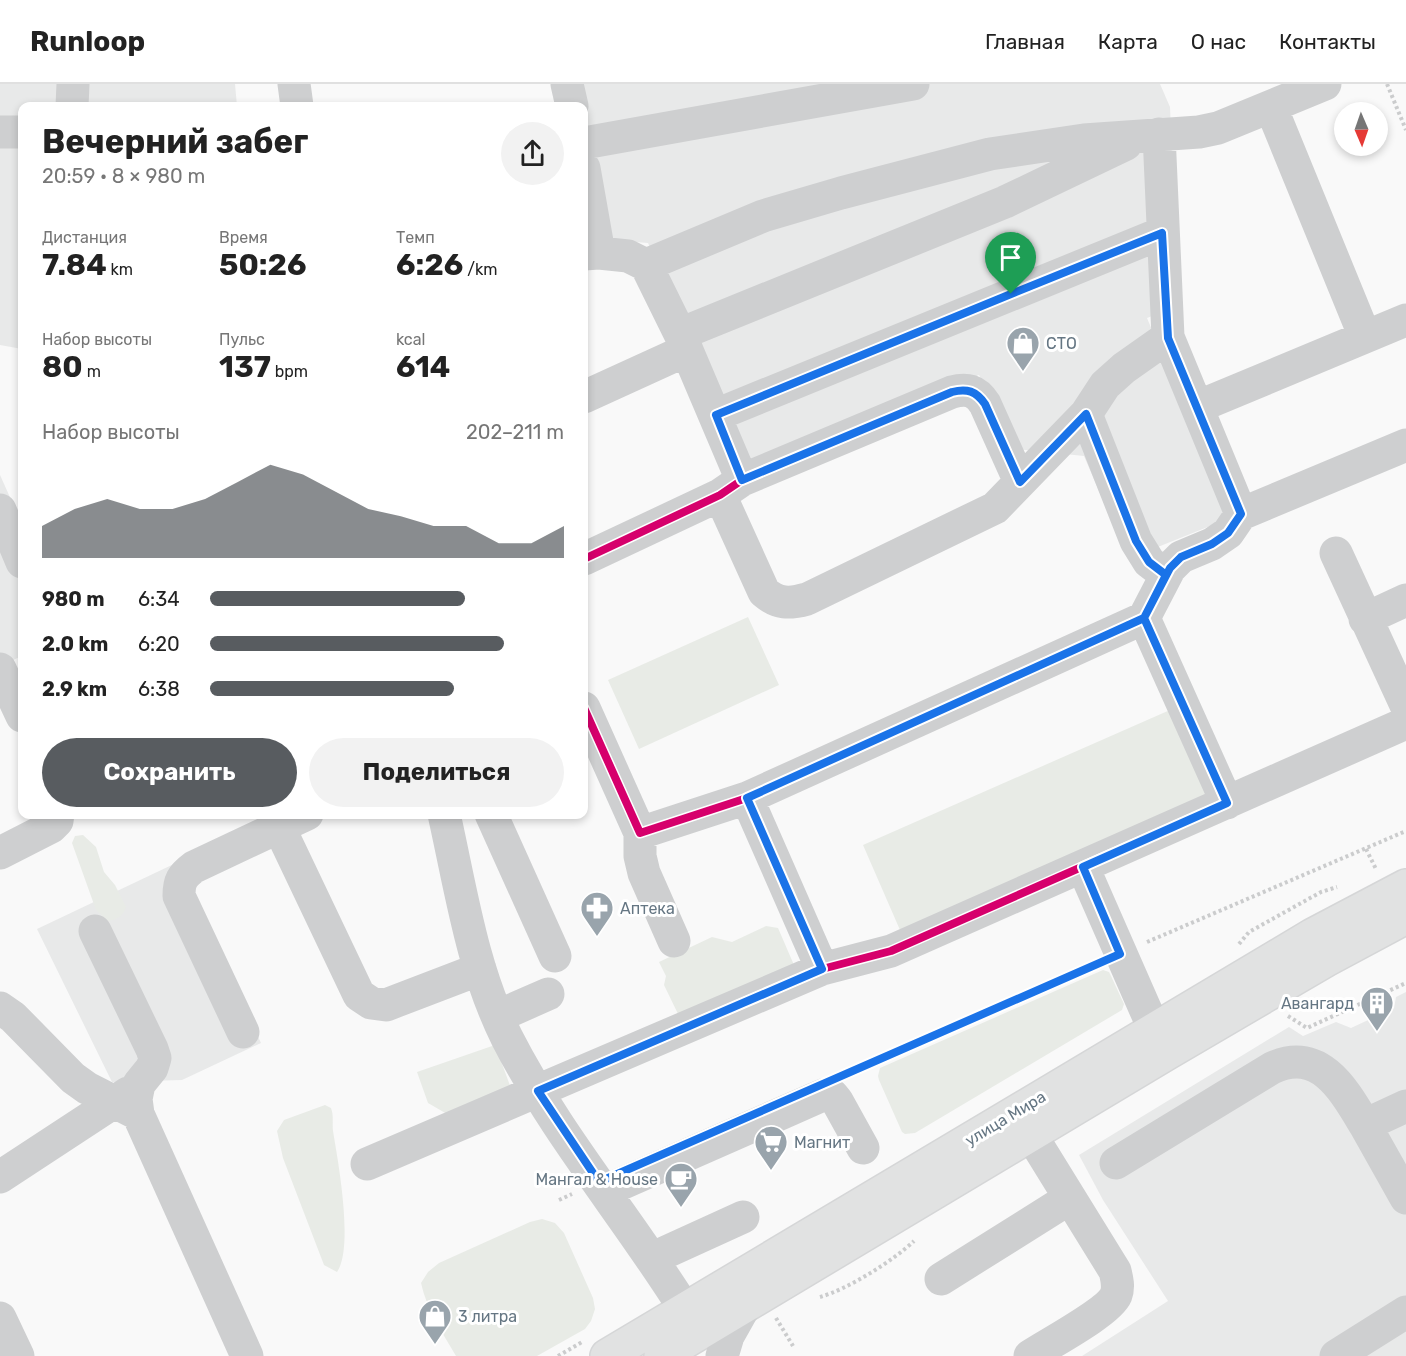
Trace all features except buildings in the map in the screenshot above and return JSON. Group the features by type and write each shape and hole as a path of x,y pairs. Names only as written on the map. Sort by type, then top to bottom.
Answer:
{"main road":[{"name":"улица Мира","path":"661,1356 692,1321 1154,1029 1313,935 1406,886"},
{"name":"улица Мира","path":"607,1356 692,1321 746,1304 1326,960 1406,917"}],"street":[{"path":"72,102 73,84"},
{"path":"294,84 296,102"},
{"path":"567,84 571,102"},
{"path":"588,142 913,84"},
{"path":"646,265 763,216 853,190 990,154 1025,148 1084,140 1199,132 1218,128 1325,84"},
{"path":"1271,107 1365,337"},
{"path":"0,132 18,132"},
{"path":"588,395 684,342 1005,202 1100,155 1159,134"},
{"path":"1159,134 1168,338 1241,514"},
{"path":"1025,148 1037,187"},
{"path":"588,217 591,254 628,256 646,265 684,342 716,415 731,487 764,592 774,600 790,603 807,599 995,508 1086,414 1105,385 1124,368 1168,338"},
{"path":"716,415 1162,233"},
{"path":"1197,407 1406,320"},
{"path":"588,557 731,487 963,389 971,390 980,396 985,404 1020,482"},
{"path":"1086,414 1136,541 1149,562 1166,575"},
{"path":"640,833 747,798 1144,618 1166,575 1181,557 1212,544 1228,533 1241,514 1406,446"},
{"path":"0,510 18,553"},
{"path":"1336,553 1406,705"},
{"path":"1365,619 1406,600"},
{"path":"1144,618 1227,803"},
{"path":"10,674 18,702"},
{"path":"588,717 640,833 640,856 644,873 675,941"},
{"path":"367,1164 822,969 891,951 1406,723"},
{"path":"747,798 822,969"},
{"path":"0,853 51,827 57,819"},
{"path":"243,1032 179,896 179,882 194,867 287,819 359,995 371,1003 386,1005 480,969"},
{"path":"445,819 480,969 507,1037 538,1091 653,1258 692,1321"},
{"path":"493,819 555,956"},
{"path":"1083,867 1154,1029"},
{"path":"0,1177 131,1101 152,1068 155,1058 152,1048 95,931"},
{"path":"498,1016 548,994"},
{"path":"0,1008 13,1017 73,1078 87,1088 131,1101 247,1356"},
{"path":"1116,1163 1272,1068 1285,1062 1295,1061 1320,1069 1335,1079 1344,1090 1406,1198"},
{"path":"602,1187 823,1095 833,1096 837,1101 862,1148"},
{"path":"1365,1125 1406,1106"},
{"path":"1030,1356 1106,1307 1116,1296 1118,1285 1115,1271 1031,1135"},
{"path":"941,1279 1070,1198"},
{"path":"653,1258 743,1217"},
{"path":"722,1356 729,1336 746,1304"},
{"path":"1357,1350 1406,1312"}],"path":[{"path":"1387,84 1406,130"},
{"path":"838,1077 1406,831"},
{"path":"559,1200 602,1187"}],"shaded area":[{"path":"0,84 235,84 237,102 18,102 18,348 0,345"},
{"path":"577,84 1160,84 1170,107 1178,306 1147,318 1230,518 1128,559 1084,456 1015,449 979,375 750,471 648,243 609,240 588,138 588,102 581,102"},
{"path":"0,475 18,515 18,658 0,666"},
{"path":"748,617 779,685 639,749 608,680"},
{"path":"1170,710 1207,795 900,930 863,845"},
{"path":"83,835 96,847 104,872 115,885 126,907 119,917 108,921 96,910 72,843 75,836"},
{"path":"176,863 261,1043 182,1080 112,1082 37,929"},
{"path":"766,926 778,928 794,965 679,1016 664,985 666,976 659,962 712,937 732,942"},
{"path":"1103,970 1109,972 1111,976 1124,1004 1122,1010 915,1133 902,1132 879,1080 880,1068"},
{"path":"1406,992 1406,1356 1082,1356 1168,1301 1103,1200 1079,1155 1289,1027 1303,1036 1336,1022 1351,1028 1394,1008 1396,997"},
{"path":"495,1045 512,1091 447,1114 428,1103 417,1072"},
{"path":"325,1105 332,1111 345,1224 342,1260 337,1272 324,1265 283,1158 277,1131 284,1120"},
{"path":"542,1219 555,1223 564,1233 593,1298 595,1309 591,1321 585,1329 537,1356 456,1356 431,1312 421,1283 428,1272 439,1263 530,1222"}],"cycle path":[{"path":"588,557 720,495 742,480 952,392"},
{"path":"538,1091 822,969 891,951 1227,803 1144,618 747,798 640,833 588,717"}],"place":[{"name":"СТО","path":"1023,372"},
{"name":"Аптека","path":"597,937"},
{"name":"Авангард","path":"1377,1032"},
{"name":"Магнит","path":"771,1171"},
{"name":"Мангал & House","path":"681,1208"},
{"name":"3 литра","path":"435,1345"}],"route":[{"path":"1011,294 716,415 742,480 963,389 971,390 980,396 985,404 1020,482 1086,414 1136,541 1149,562 1166,575 1144,618 1227,803 1083,867 1120,954 599,1182 538,1091 822,969 747,798 1144,618 1170,568 1181,557 1212,544 1228,533 1241,514 1168,338 1162,233 1011,294"}]}
